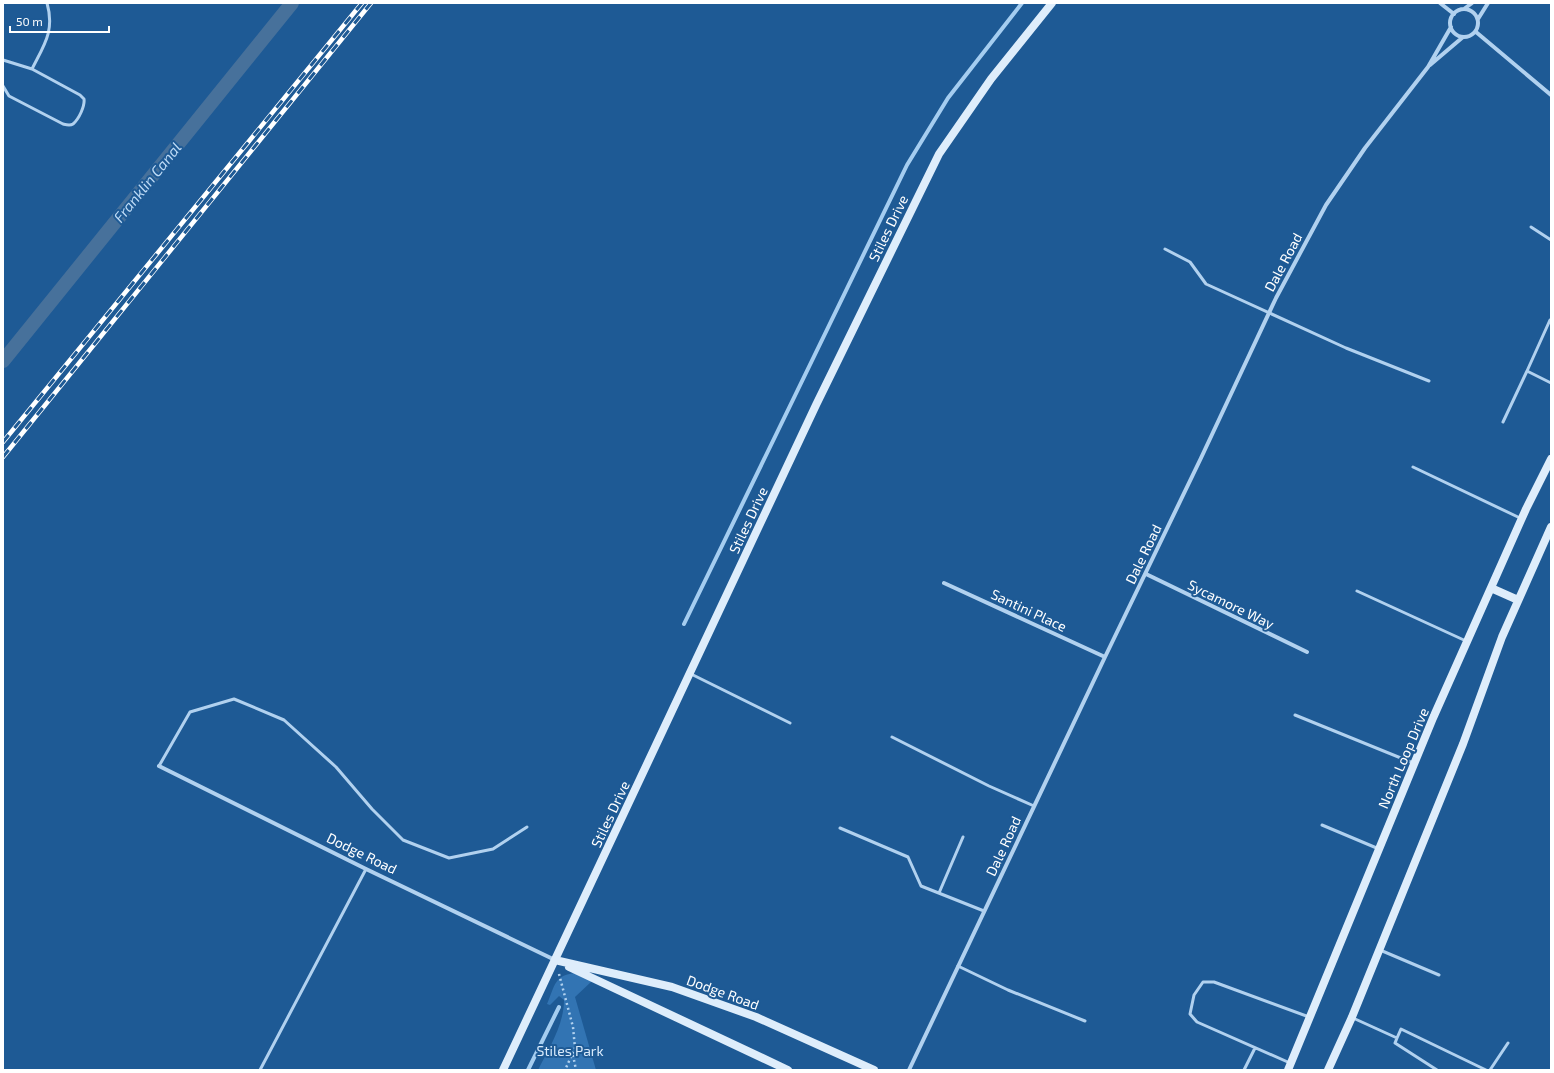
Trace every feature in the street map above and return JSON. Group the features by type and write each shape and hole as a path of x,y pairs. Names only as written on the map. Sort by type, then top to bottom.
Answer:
{"street":[{"name":"Stiles Drive","path":"503,1070 816,405 939,154 991,79 1052,3"},
{"path":"1440,3 1454,14"},
{"path":"1472,3 1454,14 1450,21 1451,27 1455,34 1463,38 1476,32 1478,28 1478,19 1488,3"},
{"path":"1464,9 1473,12 1478,19"},
{"name":"Dale Road","path":"909,1070 1269,313 1326,205 1365,148 1428,67 1451,27"},
{"path":"1476,32 1551,95"},
{"name":"Dale Road","path":"1428,67 1463,38"},
{"name":"North Loop Drive","path":"1289,1067 1414,764 1491,588 1551,459"},
{"path":"1328,1070 1352,1017 1460,751 1502,637 1551,527"},
{"name":"Sycamore Way","path":"1146,574 1307,652"},
{"name":"Santini Place","path":"944,583 1105,657"},
{"path":"1491,588 1518,600"},
{"name":"Dodge Road","path":"159,766 366,869 788,1070"},
{"name":"Dodge Road","path":"555,960 672,987 756,1017 874,1070"}],"lane":[{"path":"32,69 49,35 51,16 48,3"},
{"path":"3,60 32,69 80,95 84,99 84,104 74,123 69,125 63,124 9,96 3,86"},
{"path":"1531,227 1551,240"},
{"path":"1165,249 1190,262 1206,284 1346,348 1429,381"},
{"path":"1503,422 1550,320"},
{"path":"1527,371 1551,383"},
{"path":"1413,467 1522,519"},
{"path":"1357,591 1467,642"},
{"path":"689,673 790,724"},
{"path":"159,766 190,712 234,699 284,720 336,767 372,809 403,840 449,858 493,849 527,827"},
{"path":"1295,715 1414,764"},
{"path":"892,737 989,786 1034,806"},
{"path":"1322,825 1379,849"},
{"path":"840,828 908,857 920,886 984,911"},
{"path":"939,893 963,837"},
{"path":"260,1070 366,869"},
{"path":"1379,949 1439,975"},
{"path":"958,966 1008,990 1085,1021"},
{"path":"1289,1067 1255,1048 1197,1022 1190,1014 1194,995 1203,982 1214,982 1309,1017"},
{"path":"1352,1017 1397,1038"},
{"path":"1437,1070 1395,1042 1401,1029 1486,1070"},
{"path":"1490,1070 1508,1043"},
{"path":"1244,1070 1255,1048"}],"path":[{"path":"555,960 573,1027 575,1048 565,1070"},
{"path":"572,1054 576,1070"}],"green space":[{"name":"Stiles Park","path":"577,973 592,981 575,997 596,1070 538,1070 559,1027 564,1000 559,996 550,1005 547,1004 556,982 564,976"}],"waterway":[{"name":"Franklin Canal","path":"3,361 292,3"},
{"path":"684,624 907,165 948,98 1022,3"},
{"path":"528,1070 559,1007"}],"railway":[{"path":"3,442 362,3"},
{"path":"3,457 371,3"}]}
